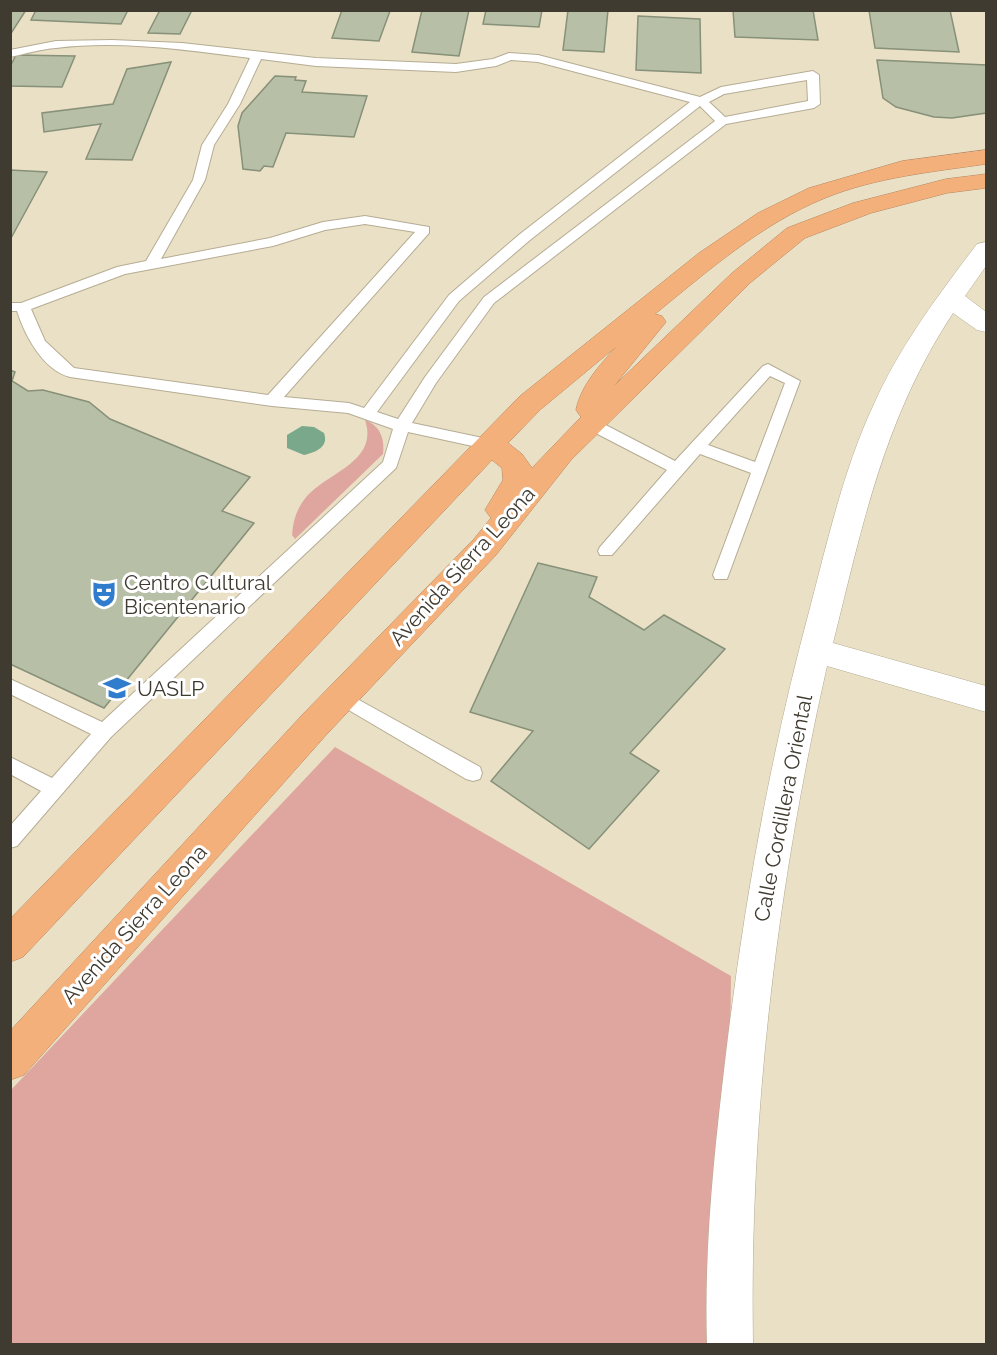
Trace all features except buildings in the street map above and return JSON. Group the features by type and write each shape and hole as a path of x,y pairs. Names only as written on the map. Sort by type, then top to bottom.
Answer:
{"highway":[{"path":"10,945 530,403 703,263 767,218 817,193 902,168 987,157"},
{"name":"Avenida Sierra Leona","path":"10,1061 340,697 485,547 561,453 741,278 796,233 862,208 946,186 987,181"},
{"path":"591,424 590,404 599,387 703,263"},
{"path":"485,547 493,521 517,483 519,471 517,463 490,446"}],"street":[{"path":"973,310 987,249"},
{"name":"Calle Cordillera Oriental","path":"730,1344 735,1154 753,979 769,866 814,650 860,485 887,405 928,328 973,310"},
{"path":"814,650 987,699"}],"lane":[{"path":"10,54 56,44 112,43 182,46 316,62 456,68 496,62 509,56 528,58 702,101 722,121"},
{"path":"152,263 199,180 208,145 234,104 257,55"},
{"path":"10,840 104,732 390,464 402,426 430,380 489,300 722,121 814,104 813,75 721,91 702,101 525,237 454,298 369,413"},
{"path":"272,401 424,230 365,220 344,222 273,242 152,263 84,282 17,307 45,354 70,372 272,401 349,408 402,426 490,446"},
{"path":"454,298 483,309"},
{"path":"606,551 768,369 793,381 721,575"},
{"path":"591,424 677,469"},
{"path":"698,447 760,470"},
{"path":"10,686 104,732"},
{"path":"340,697 473,773"},
{"path":"10,765 54,788"}],"shaded area":[{"path":"365,420 378,429 383,443 383,454 295,539 292,535 293,524 307,496 359,456 365,446 367,434"},
{"path":"302,426 314,427 324,433 325,438 320,448 304,455 287,448 287,435"},
{"path":"335,747 731,976 729,1151 713,1344 11,1344 10,1091"}],"place":[{"name":"Centro Cultural Bicentenario","path":"104,594"},
{"name":"UASLP","path":"117,688"}]}
